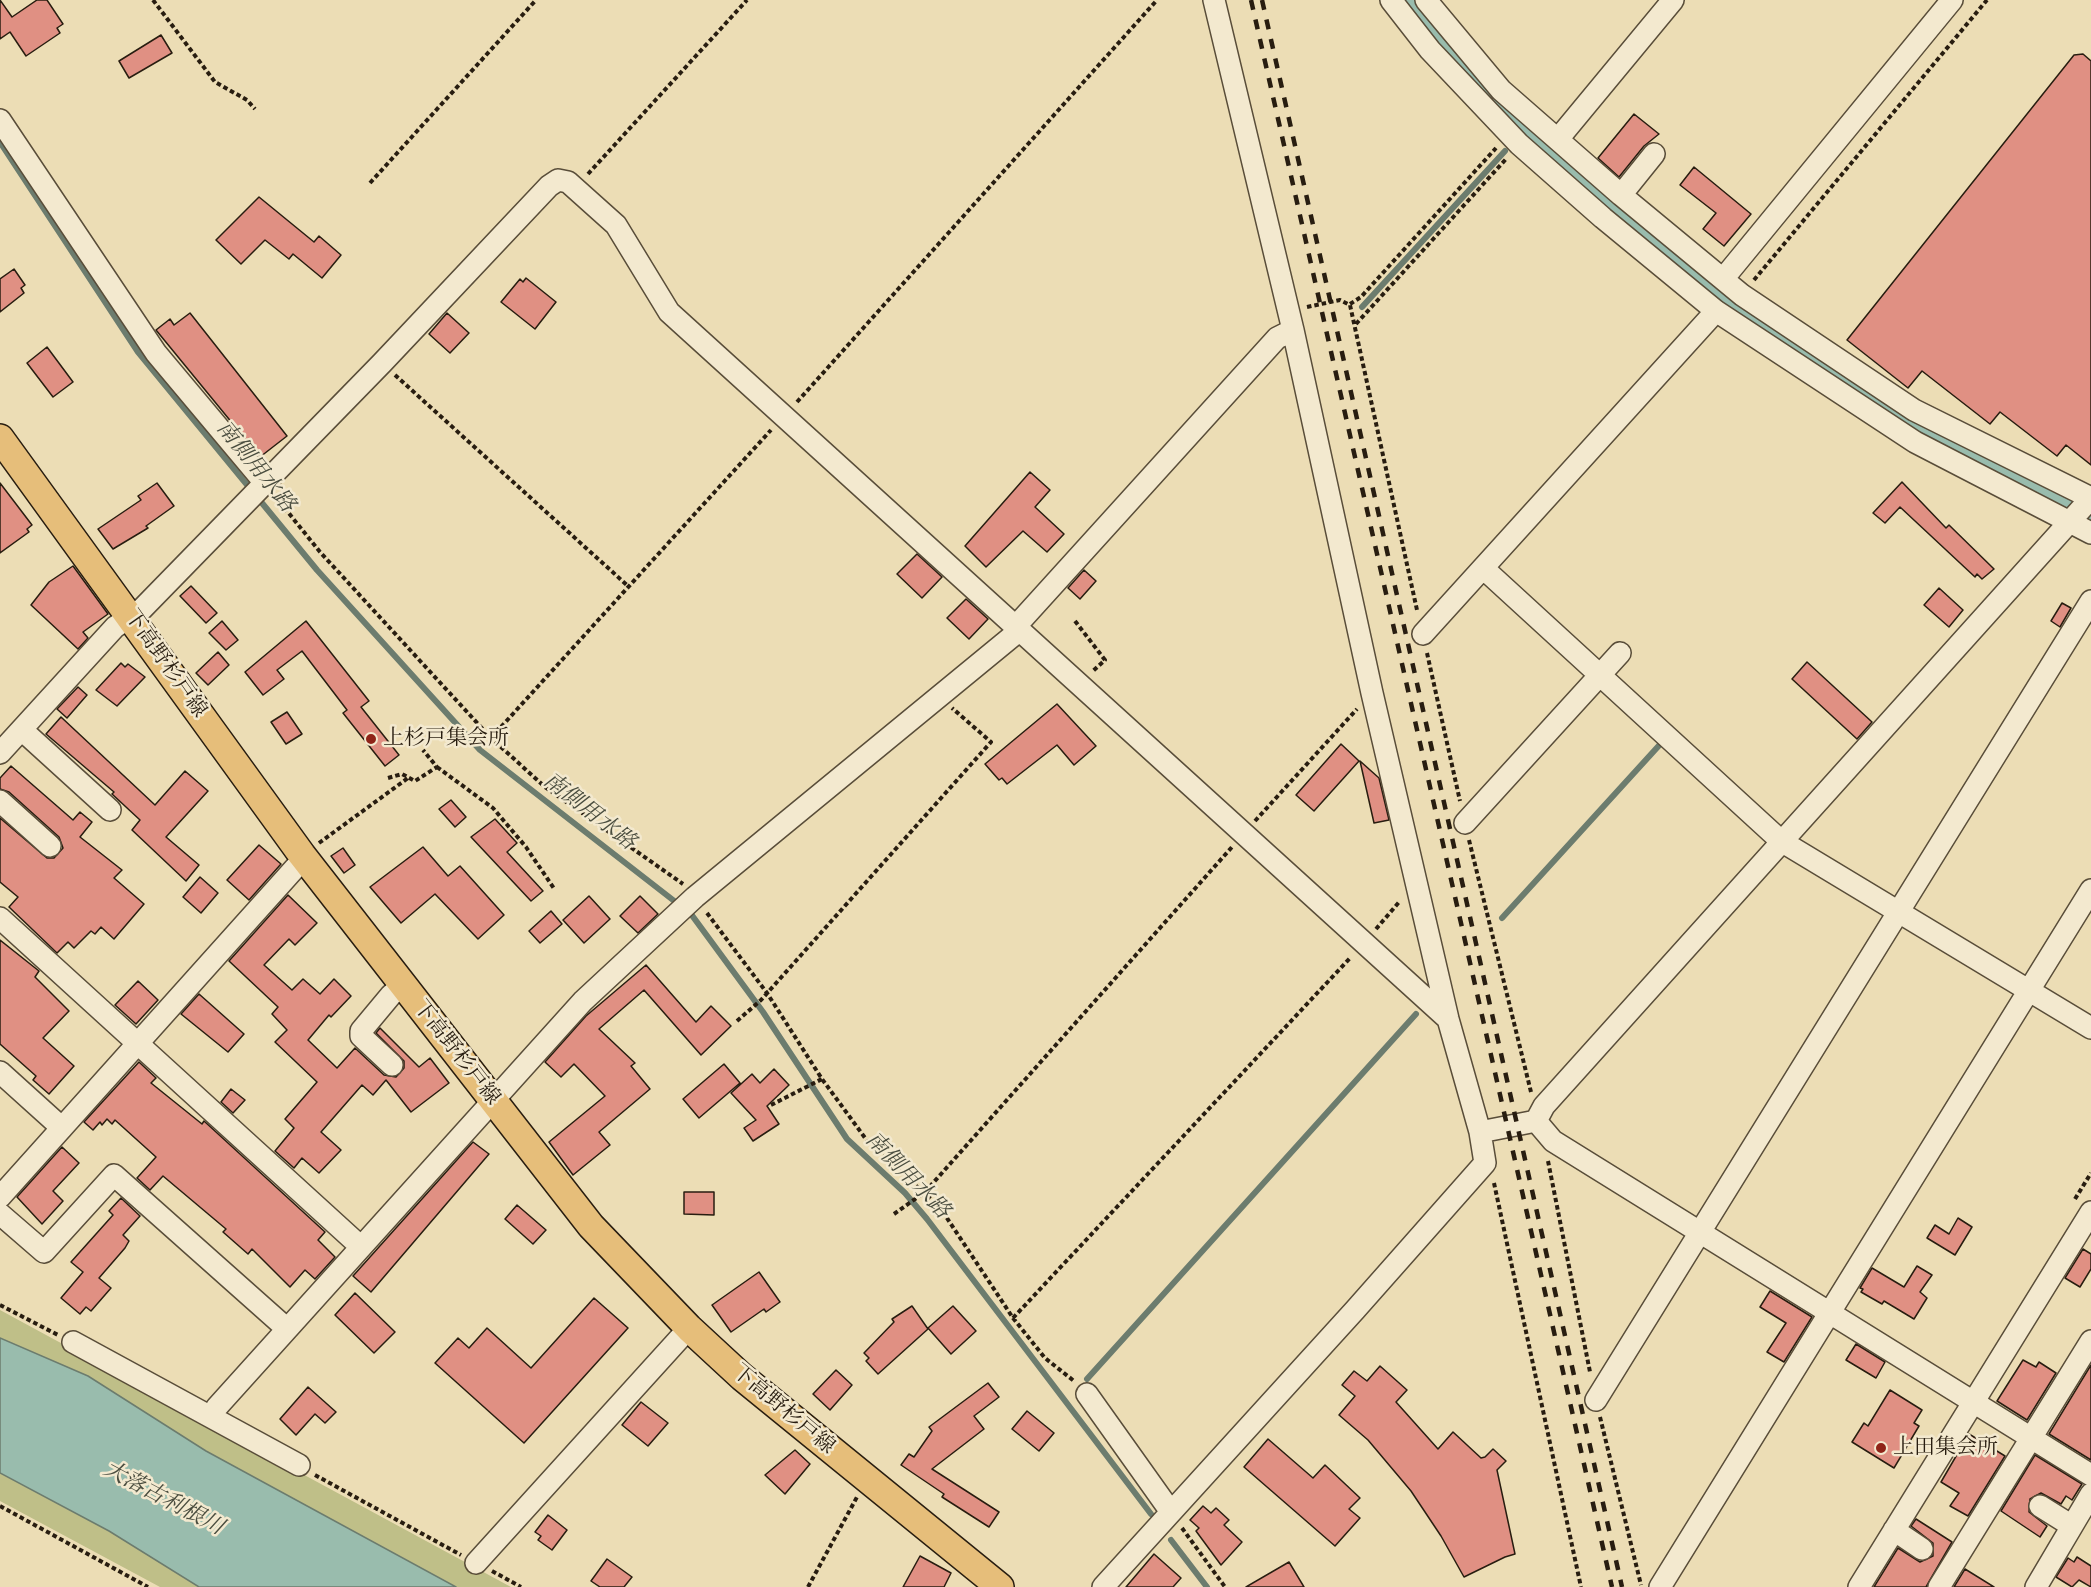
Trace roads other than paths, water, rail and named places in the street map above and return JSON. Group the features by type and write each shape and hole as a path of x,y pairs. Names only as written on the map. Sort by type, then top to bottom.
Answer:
{"main road":[{"name":"下高野杉戸線","path":"0,438 132,618 311,853 402,985 591,1227 689,1328 742,1377 1000,1587"}],"street":[{"path":"1103,1587 1485,1163 1480,1132 1448,1019 1416,882 1372,693 1291,321 1214,0"},
{"path":"1391,0 1430,50 1514,139 1603,218 1716,311 1915,442 2091,533"},
{"path":"1426,0 1501,90 1621,195 1742,295 1914,410 2091,498 1781,841 1541,1123 1480,1132"},
{"path":"1558,139 1672,0"},
{"path":"1723,279 1952,0"},
{"path":"0,120 156,353 265,483"},
{"path":"1621,195 1654,154"},
{"path":"0,753 115,627 132,618 382,363 549,186 558,180 568,182 576,188 616,225 630,244 656,294 669,312 786,414 1243,835 1448,1019"},
{"path":"1423,634 1716,311"},
{"path":"211,1417 217,1407 286,1328 584,1001 683,908 941,698 1018,628 1291,321"},
{"path":"1824,382 1839,360"},
{"path":"1483,568 1781,841 1899,910 2091,1028"},
{"path":"1596,1400 2091,602"},
{"path":"1465,823 1620,653"},
{"path":"22,730 110,810"},
{"path":"0,801 51,846"},
{"path":"286,1328 114,1175 44,1252 1,1199 62,1128 311,853"},
{"path":"1659,1587 1836,1318 2029,990 2091,890"},
{"path":"0,918 360,1246"},
{"path":"392,1065 361,1036 361,1031 402,985"},
{"path":"0,1072 62,1128"},
{"path":"1541,1123 1699,1233 2091,1475"},
{"path":"1859,1587 2091,1212"},
{"path":"476,1563 689,1328"},
{"path":"66,1339 299,1465"},
{"path":"1939,1587 2091,1341"},
{"path":"1087,1394 1171,1512"},
{"path":"2043,1585 2072,1526 2091,1494"},
{"path":"2040,1506 2072,1526"},
{"path":"1894,1530 1922,1549"}],"water":[{"name":"大落古利根川","path":"0,1338 88,1376 206,1451 456,1587 199,1587 109,1531 0,1473"}],"waterway":[{"path":"1409,0 1451,52 1545,149 1596,194 1703,279 1757,319 1921,431 2091,518"},
{"name":"南側用水路","path":"0,142 138,352 317,570 480,750 691,914 763,1012 847,1139 905,1193 927,1219 1151,1514"},
{"path":"1362,307 1505,151"},
{"path":"1502,918 1664,740"},
{"path":"1087,1379 1416,1014"},
{"name":"南側用水路","path":"1171,1540 1207,1587"}],"railway":[{"path":"1251,0 1612,1587"},
{"path":"1262,0 1622,1587"}],"place":[{"name":"上杉戸集会所","path":"371,739"},
{"name":"上田集会所","path":"1881,1448"}]}
